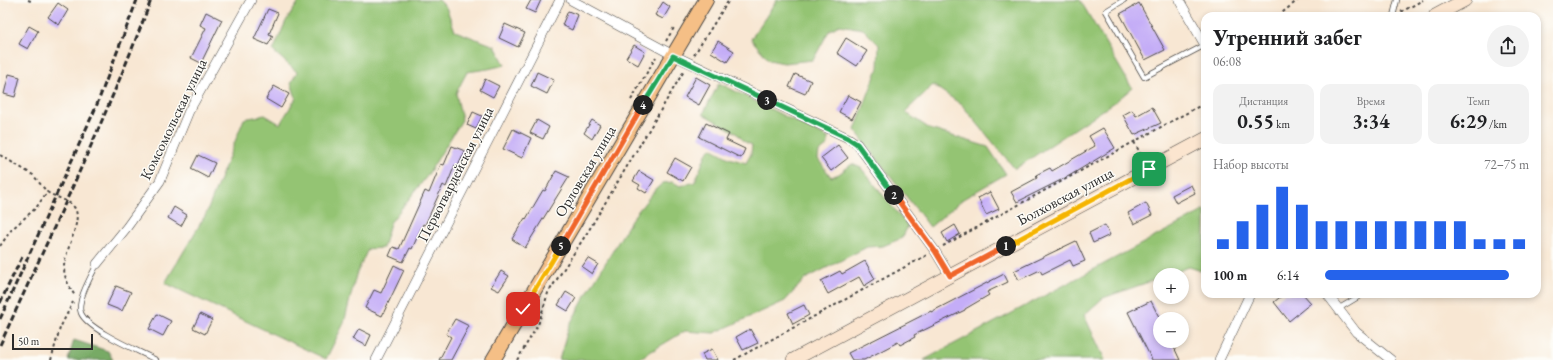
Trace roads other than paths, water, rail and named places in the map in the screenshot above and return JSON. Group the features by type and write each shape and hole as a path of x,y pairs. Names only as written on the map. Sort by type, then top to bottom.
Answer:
{"main road":[{"name":"Орловская улица","path":"493,360 706,0"},
{"path":"1442,12 1465,0"},
{"name":"Болховская улица","path":"793,360 1201,141"}],"street":[{"name":"Комсомольская улица","path":"97,264 160,180 189,111 251,0"},
{"name":"Первогвардейская улица","path":"376,360 560,0"},
{"path":"571,0 673,56 848,138 857,144 935,251 950,276"},
{"path":"1180,0 1201,38"},
{"path":"1219,360 1248,298"},
{"path":"1330,298 1356,332 1391,360"}],"lane":[{"path":"1124,0 1106,11 1144,77 1201,47"},
{"path":"1394,12 1397,0"},
{"path":"97,264 81,301 81,313 89,323 111,337 156,360"},
{"path":"1338,309 1356,298"}],"railway":[{"path":"0,319 96,107 137,0"},
{"path":"0,345 98,131 151,0"},
{"path":"0,303 22,257"}]}
